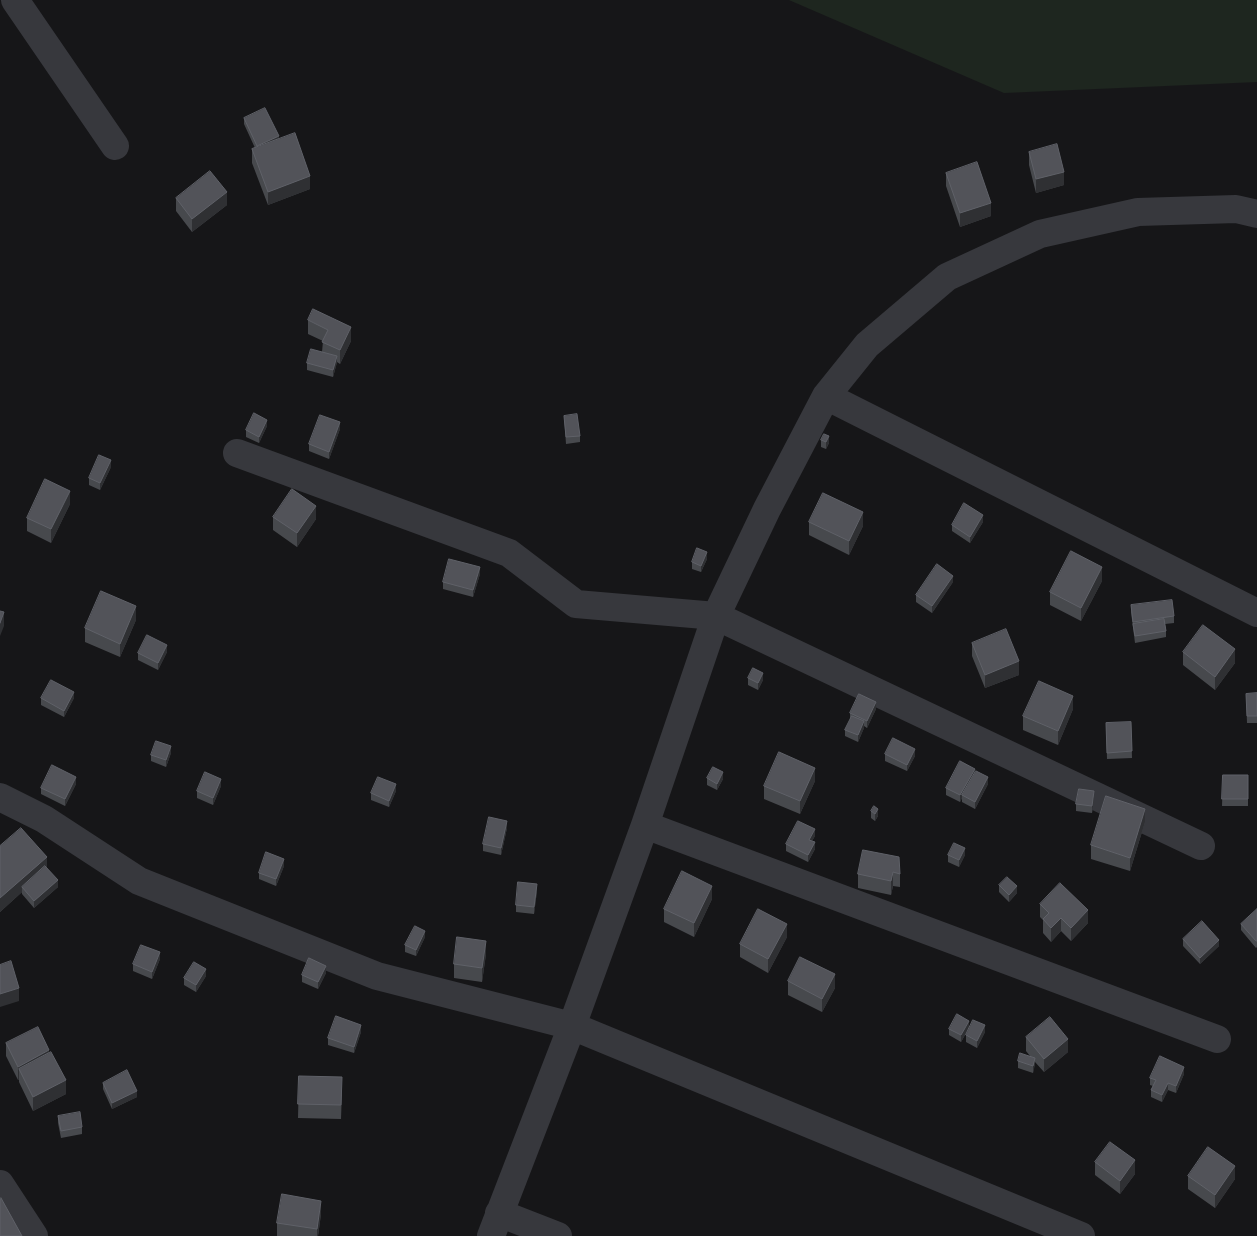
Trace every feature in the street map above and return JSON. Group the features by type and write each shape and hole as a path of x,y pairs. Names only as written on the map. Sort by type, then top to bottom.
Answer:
{"street":[{"path":"15,0 115,146"},
{"path":"558,1236 495,1225 572,1026 716,616 767,509 826,396 867,345 946,277 1040,234 1138,212 1236,209 1257,214"},
{"path":"826,396 1257,613"},
{"path":"237,453 510,553 576,604 716,616 1202,846"},
{"path":"0,796 44,819 148,885 377,976 572,1026 1081,1236"},
{"path":"644,825 1217,1039"},
{"path":"0,1184 34,1236"}],"shaded area":[{"path":"789,0 1257,0 1257,82 1004,93"}],"building":[{"path":"265,108 279,136 257,146 244,118"},
{"path":"295,133 310,176 268,192 252,149"},
{"path":"1057,144 1064,172 1036,179 1029,152"},
{"path":"977,162 991,203 960,213 946,173"},
{"path":"210,171 227,192 192,219 176,198"},
{"path":"313,309 351,327 340,350 322,342 328,330 308,320"},
{"path":"311,349 337,356 333,370 307,363"},
{"path":"254,413 267,420 259,437 246,430"},
{"path":"577,414 580,436 566,437 564,416"},
{"path":"320,415 340,422 329,452 309,444"},
{"path":"824,434 829,436 826,442 821,440"},
{"path":"99,455 111,460 100,483 89,478"},
{"path":"45,479 70,491 51,529 27,518"},
{"path":"292,489 316,506 297,533 273,517"},
{"path":"823,493 863,512 849,541 809,522"},
{"path":"964,503 983,515 970,537 952,525"},
{"path":"697,548 707,552 701,566 692,562"},
{"path":"1071,551 1102,567 1081,608 1050,592"},
{"path":"449,559 480,567 473,590 443,582"},
{"path":"937,564 953,576 932,606 916,595"},
{"path":"101,591 136,606 120,644 85,628"},
{"path":"1172,600 1174,616 1133,622 1131,605"},
{"path":"0,611 4,612 0,623"},
{"path":"1164,619 1166,631 1135,636 1133,624"},
{"path":"1203,625 1235,649 1215,677 1183,652"},
{"path":"1006,629 1019,661 985,675 972,643"},
{"path":"147,635 167,645 158,663 138,653"},
{"path":"753,668 763,673 758,683 748,678"},
{"path":"51,680 74,692 64,711 41,698"},
{"path":"1039,681 1073,696 1058,731 1023,716"},
{"path":"1257,693 1257,716 1247,716 1246,694"},
{"path":"859,694 876,702 867,721 850,713"},
{"path":"852,716 864,721 858,735 845,730"},
{"path":"1131,722 1132,751 1107,753 1106,723"},
{"path":"893,738 915,749 907,765 885,754"},
{"path":"156,741 171,746 166,760 151,755"},
{"path":"779,752 815,768 800,801 764,786"},
{"path":"960,761 975,769 960,795 946,788"},
{"path":"52,765 76,777 65,799 41,788"},
{"path":"713,767 723,772 717,784 707,778"},
{"path":"976,771 988,777 975,802 962,795"},
{"path":"205,772 221,779 213,798 197,791"},
{"path":"1223,775 1248,775 1248,799 1222,799"},
{"path":"378,777 396,784 389,801 371,793"},
{"path":"1079,789 1094,791 1092,806 1076,804"},
{"path":"1106,796 1145,809 1130,858 1091,845"},
{"path":"874,806 878,809 875,814 871,811"},
{"path":"489,817 507,821 501,848 483,844"},
{"path":"798,821 815,829 809,840 815,842 808,855 786,844"},
{"path":"21,828 47,857 0,898 0,846"},
{"path":"954,843 965,848 959,860 948,855"},
{"path":"863,850 899,857 900,874 893,872 891,881 858,874"},
{"path":"266,852 284,859 276,879 259,873"},
{"path":"45,866 58,880 34,901 22,887"},
{"path":"682,871 712,886 694,923 664,909"},
{"path":"1007,877 1017,886 1009,895 999,885"},
{"path":"518,882 537,884 534,907 516,905"},
{"path":"1060,883 1088,910 1071,928 1061,918 1051,928 1043,919 1049,913 1040,904"},
{"path":"758,909 787,924 768,959 740,944"},
{"path":"1257,909 1257,941 1256,941 1241,924"},
{"path":"1202,921 1219,940 1200,958 1183,939"},
{"path":"415,926 425,931 416,950 405,945"},
{"path":"457,937 486,941 482,968 454,964"},
{"path":"141,945 160,952 152,972 133,964"},
{"path":"800,957 835,974 822,999 788,981"},
{"path":"309,958 326,966 318,982 302,975"},
{"path":"11,961 19,988 0,994 0,965"},
{"path":"194,962 206,969 196,985 184,978"},
{"path":"957,1014 969,1021 961,1035 949,1029"},
{"path":"336,1016 361,1025 354,1047 328,1038"},
{"path":"1050,1017 1068,1039 1044,1059 1026,1037"},
{"path":"973,1020 985,1025 977,1041 966,1035"},
{"path":"38,1027 49,1050 18,1067 6,1043"},
{"path":"51,1052 66,1080 33,1097 19,1069"},
{"path":"1020,1053 1035,1058 1033,1066 1018,1061"},
{"path":"1160,1056 1184,1067 1176,1086 1168,1083 1162,1095 1151,1090 1156,1080 1150,1078"},
{"path":"127,1070 137,1091 112,1103 103,1083"},
{"path":"299,1076 342,1077 341,1105 298,1104"},
{"path":"80,1112 82,1127 61,1131 58,1116"},
{"path":"1110,1142 1135,1160 1120,1181 1095,1162"},
{"path":"1208,1147 1235,1166 1215,1195 1188,1176"},
{"path":"282,1194 321,1201 317,1229 277,1223"},
{"path":"1,1198 22,1236 0,1236"}]}
